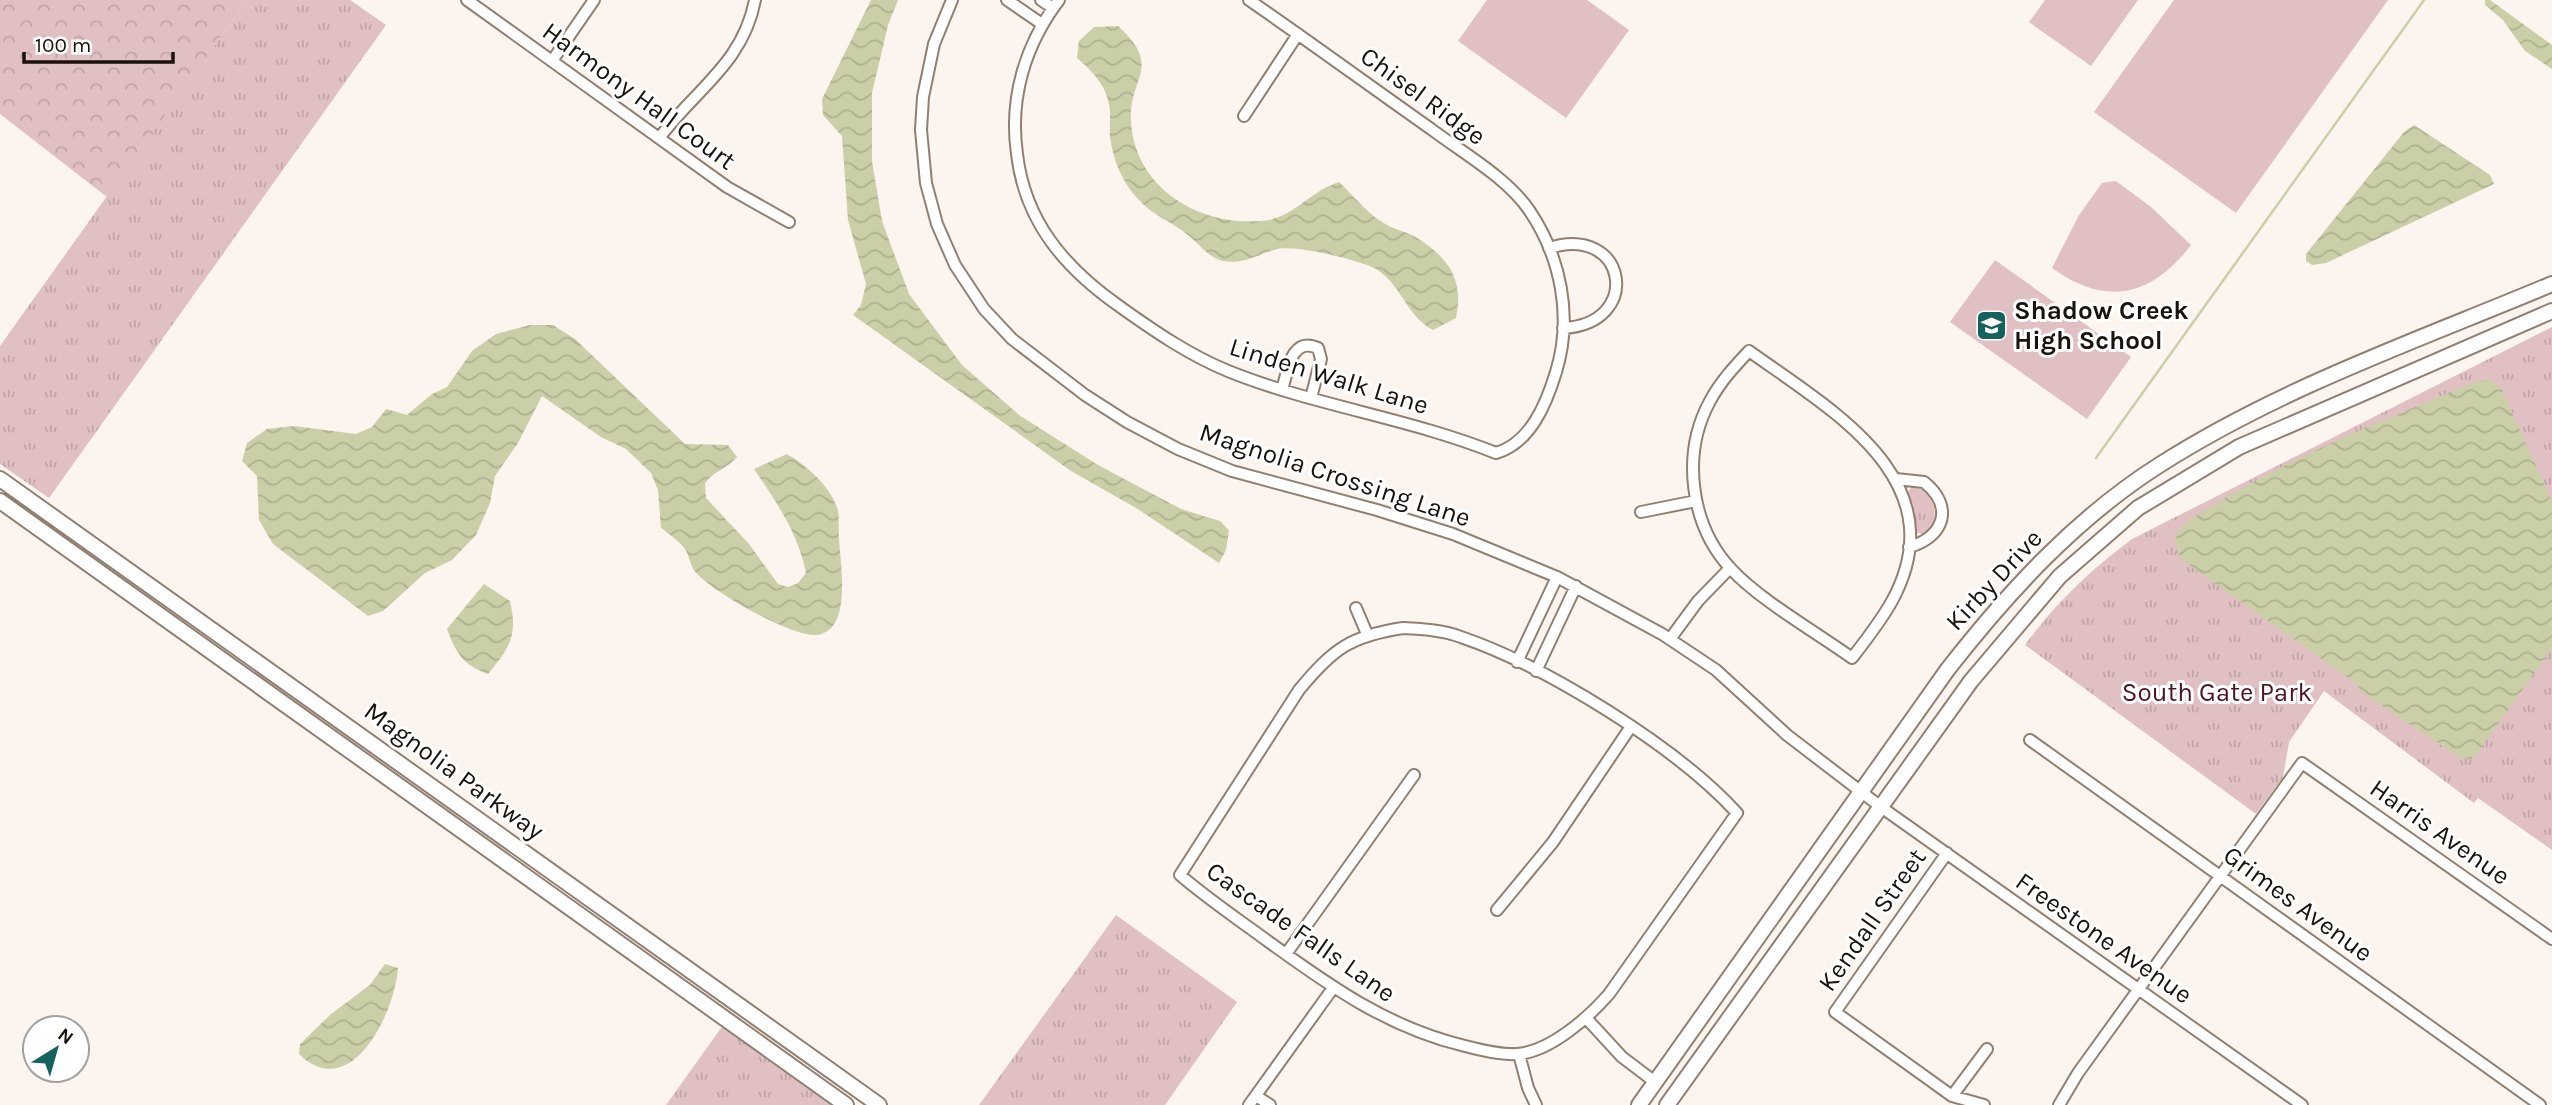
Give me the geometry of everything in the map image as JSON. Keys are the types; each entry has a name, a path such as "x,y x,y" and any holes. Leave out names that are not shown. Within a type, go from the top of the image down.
{"main road":[{"name":"Kirby Drive","path":"1639,1105 1992,612 2043,558 2090,517 2160,465 2241,417 2552,284"},
{"name":"Kirby Drive","path":"1667,1105 1971,681 2060,576 2138,509 2239,447 2552,311"},
{"name":"Magnolia Parkway","path":"0,479 879,1105"},
{"name":"Magnolia Parkway","path":"0,501 846,1105"},
{"path":"2090,517 2106,536"},
{"path":"630,951 661,962 720,1004 725,1006 732,1000"}],"street":[{"name":"Harmony Hall Court","path":"467,0 727,187 789,222"},
{"path":"552,61 594,0"},
{"path":"660,137 736,53 755,0"},
{"name":"Magnolia Crossing Lane","path":"952,0 934,44 923,97 921,130 926,183 937,225 955,265 984,309 1012,340 1084,395 1178,449 1232,471 1377,510 1453,534 1576,586 1670,639 1716,670 1787,735 1881,807"},
{"path":"1007,0 1042,24"},
{"path":"1041,0 1056,4"},
{"name":"Chisel Ridge","path":"1249,0 1504,184 1527,207 1556,265 1563,303 1563,328 1559,361 1549,393 1535,422 1513,448"},
{"name":"Linden Walk Lane","path":"1056,4 1042,24 1018,85 1015,138 1026,198 1044,233 1077,274 1148,327 1206,361 1282,390 1496,453 1513,448"},
{"path":"1244,116 1298,34"},
{"path":"1549,248 1568,242 1592,246 1606,256 1617,283 1612,302 1594,323 1563,328"},
{"path":"1282,390 1294,351 1308,344 1318,348 1321,359 1311,398"},
{"path":"1749,351 1864,436 1896,479 1906,508 1909,547 1893,600 1852,658 1730,568 1707,533 1696,501 1693,457 1701,422 1718,388 1749,351"},
{"path":"1896,479 1924,482 1937,495 1942,508 1941,522 1935,534 1909,547"},
{"path":"1641,512 1696,501"},
{"path":"1670,639 1698,601 1730,568"},
{"path":"1517,662 1557,577"},
{"path":"1536,671 1576,586"},
{"path":"1356,608 1367,634 1403,628 1434,629 1461,636 1536,671 1683,764 1737,813 1609,994 1587,1019 1559,1038 1519,1054 1528,1088 1536,1105"},
{"name":"Cascade Falls Lane","path":"1367,634 1340,648 1320,665 1299,690 1180,874 1333,988 1373,1013 1410,1030 1482,1050 1519,1054"},
{"path":"1497,910 1553,842 1630,728"},
{"name":"Grimes Avenue","path":"2030,740 2540,1105"},
{"name":"Harris Avenue","path":"2220,876 2302,763 2552,939"},
{"path":"1286,954 1414,775"},
{"name":"Freestone Avenue","path":"1881,807 2302,1105"},
{"name":"Kendall Street","path":"1947,853 1835,1013 1952,1096"},
{"path":"2059,1105 2078,1073 2220,876"},
{"path":"1270,1105 1253,1100 1333,988"},
{"path":"1587,1019 1622,1057 1656,1082"},
{"path":"1984,1105 1952,1096 1987,1049"}],"green space":[{"path":"0,0 247,0 107,197 0,114"},
{"path":"247,0 350,0 386,25 49,498 0,464 0,346"},
{"path":"1487,0 1587,0 1629,30 1566,118 1458,41"},
{"path":"2045,0 2138,0 2091,66 2029,22"},
{"path":"2174,0 2388,0 2236,213 2094,112"},
{"path":"2116,181 2151,207 2191,245 2176,263 2160,276 2127,291 2109,292 2072,280 2052,268 2079,215 2102,183"},
{"path":"1995,260 2131,357 2087,419 1950,322"},
{"name":"South Gate Park","path":"2552,327 2552,850 2478,798 2474,803 2324,691 2289,742 2283,777 2256,814 2025,645 2074,588 2132,539"},
{"path":"1912,486 1925,490 1934,507 1932,524 1924,535 1916,532 1908,492"},
{"path":"1116,915 1237,1002 1165,1105 979,1105"},
{"path":"729,1017 851,1105 666,1105"}],"water":[{"path":"871,0 898,0 888,25 872,93 872,161 882,221 909,294 962,365 1019,415 1098,465 1181,509 1220,521 1229,530 1226,550 1219,563 1136,508 1071,471 853,315 861,305 866,284 848,220 842,136 823,115 822,99"},
{"path":"2485,0 2490,0 2552,45 2552,69 2525,51 2503,20 2485,5"},
{"path":"1118,26 1132,40 1142,63 1131,107 1131,122 1135,145 1144,166 1157,184 1193,209 1215,217 1260,221 1282,216 1318,192 1339,182 1373,216 1417,238 1446,262 1456,281 1458,292 1456,318 1433,330 1416,317 1385,276 1368,265 1343,258 1287,248 1239,261 1223,261 1209,254 1183,231 1144,205 1127,185 1113,154 1110,109 1106,94 1096,77 1077,58 1079,41 1094,27"},
{"path":"2414,125 2490,175 2494,184 2326,263 2312,265 2306,261 2306,254 2404,132"},
{"path":"530,325 553,325 575,339 685,444 728,445 737,457 705,483 706,498 749,544 778,584 788,587 798,583 806,573 792,532 754,469 787,454 817,477 837,507 842,580 840,611 834,624 826,632 813,635 801,633 769,620 705,581 694,570 683,546 661,528 658,490 651,473 626,449 601,437 542,396 518,443 495,476 490,503 476,535 452,560 425,573 383,611 368,616 273,544 259,520 257,476 242,461 247,443 267,429 294,426 356,434 372,427 386,409 407,415 432,394 447,387 472,351 496,334"},
{"path":"2491,380 2502,390 2552,502 2552,648 2478,752 2471,759 2462,759 2361,692 2357,684 2185,562 2177,551 2175,541 2178,532 2187,522 2256,480 2365,428 2477,381"},
{"path":"484,584 510,601 513,623 507,648 488,674 466,662 447,629"},
{"path":"385,964 398,968 395,986 389,1007 367,1047 352,1061 336,1068 318,1067 299,1054 300,1044 331,1014 370,985"}],"waterway":[{"path":"2096,458 2424,0"}],"place":[{"name":"Shadow Creek High School","path":"1991,325"}]}
